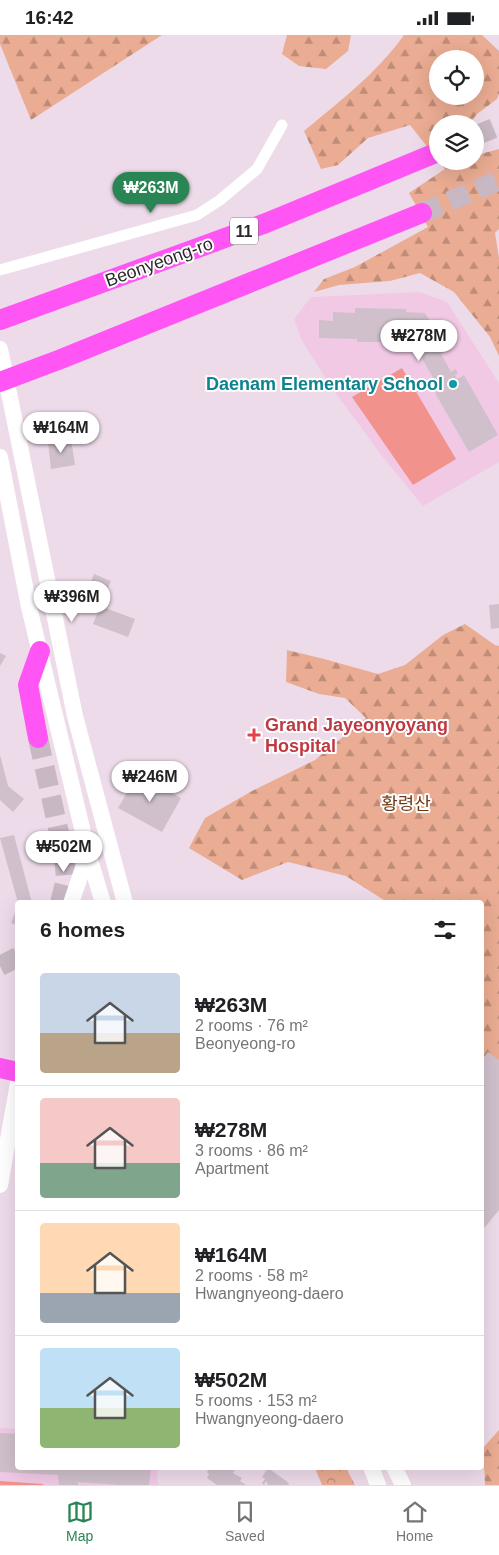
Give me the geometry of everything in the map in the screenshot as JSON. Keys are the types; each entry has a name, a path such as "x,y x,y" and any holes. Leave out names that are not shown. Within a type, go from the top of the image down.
{"highway":[{"name":"Beonyeong-ro","path":"0,320 266,223 429,156"},
{"path":"0,382 422,213"},
{"path":"38,738 28,685 40,651"},
{"path":"0,1068 15,1072"}],"main road":[{"path":"0,349 74,711 124,900"},
{"path":"0,457 29,607 88,853 102,900"},
{"path":"73,900 88,853"},
{"path":"0,1185 15,1100"},
{"path":"372,1470 378,1485"},
{"path":"396,1470 403,1485"}],"street":[{"path":"0,270 197,215 220,200 258,169 282,125"}],"shaded area":[{"path":"420,292 447,302 499,383 499,462 423,506 382,456 332,388 302,341 294,319 311,297"},
{"path":"402,368 456,459 413,485 352,397"},
{"path":"0,1428 15,1429 15,1470 157,1470 158,1485 0,1485"},
{"path":"0,1481 43,1484 43,1485 0,1485"}],"green space":[{"path":"0,35 162,35 31,120 0,44"},
{"path":"287,35 351,35 348,51 326,69 299,66 282,54"},
{"path":"404,35 482,35 499,51 499,94 497,99 476,115 429,115 429,149 410,125 368,138 338,165 321,169 304,131 382,62"},
{"path":"499,149 499,229 495,233 499,258 499,356 490,337 454,292 420,273 390,281 339,285 314,292 324,279 355,267 428,227 409,193 444,170 484,170 484,153"},
{"name":"황령산","path":"465,624 499,646 499,1072 484,1063 484,900 384,900 346,876 288,862 242,880 189,848 205,818 252,791 315,760 366,718 345,698 319,694 286,682 287,650 378,674 405,665 443,635"},
{"path":"499,1430 499,1485 485,1485 484,1447"},
{"path":"316,1470 347,1470 355,1485 322,1485"}],"building":[{"name":"Daenam Elementary School","path":"355,308 406,309 406,312 425,313 447,350 441,354 451,372 455,369 458,373 455,375 457,379 464,375 498,435 469,452 435,393 440,390 411,339 406,339 406,342 357,342 357,339 319,338 319,320 333,321 333,312 355,313"},
{"path":"71,439 75,465 51,469 48,442"},
{"path":"94,574 111,581 106,593 89,587"},
{"path":"87,594 97,598 94,607 84,603"},
{"path":"499,604 499,628 491,629 489,605"},
{"path":"100,606 135,619 128,637 93,624"},
{"path":"0,653 6,656 0,666"},
{"path":"0,755 8,786 24,799 13,812 0,800"},
{"path":"138,774 181,798 162,832 118,808"},
{"path":"14,835 31,900 17,900 0,838"},
{"path":"15,912 15,925 11,923"},
{"path":"488,1052 499,1060 499,1210 484,1228 484,1057"},
{"path":"0,1433 15,1434 15,1470 151,1470 149,1485 78,1482 78,1485 59,1485 58,1475 0,1472"},
{"path":"208,1470 235,1470 233,1473 242,1478 240,1481 246,1485 217,1485 207,1478 209,1474 207,1472"},
{"path":"267,1470 271,1470 289,1483 288,1485 268,1485 266,1481 264,1485 262,1483 265,1479 262,1477"}],"tunnel":[{"path":"484,132 499,126"},
{"path":"422,213 499,180"},
{"path":"38,738 64,855 66,879 61,900"},
{"path":"0,966 15,958"}],"place":[{"name":"Daenam Elementary School","path":"453,384"},
{"name":"Grand Jayeonyoyang Hospital","path":"254,735"}]}
